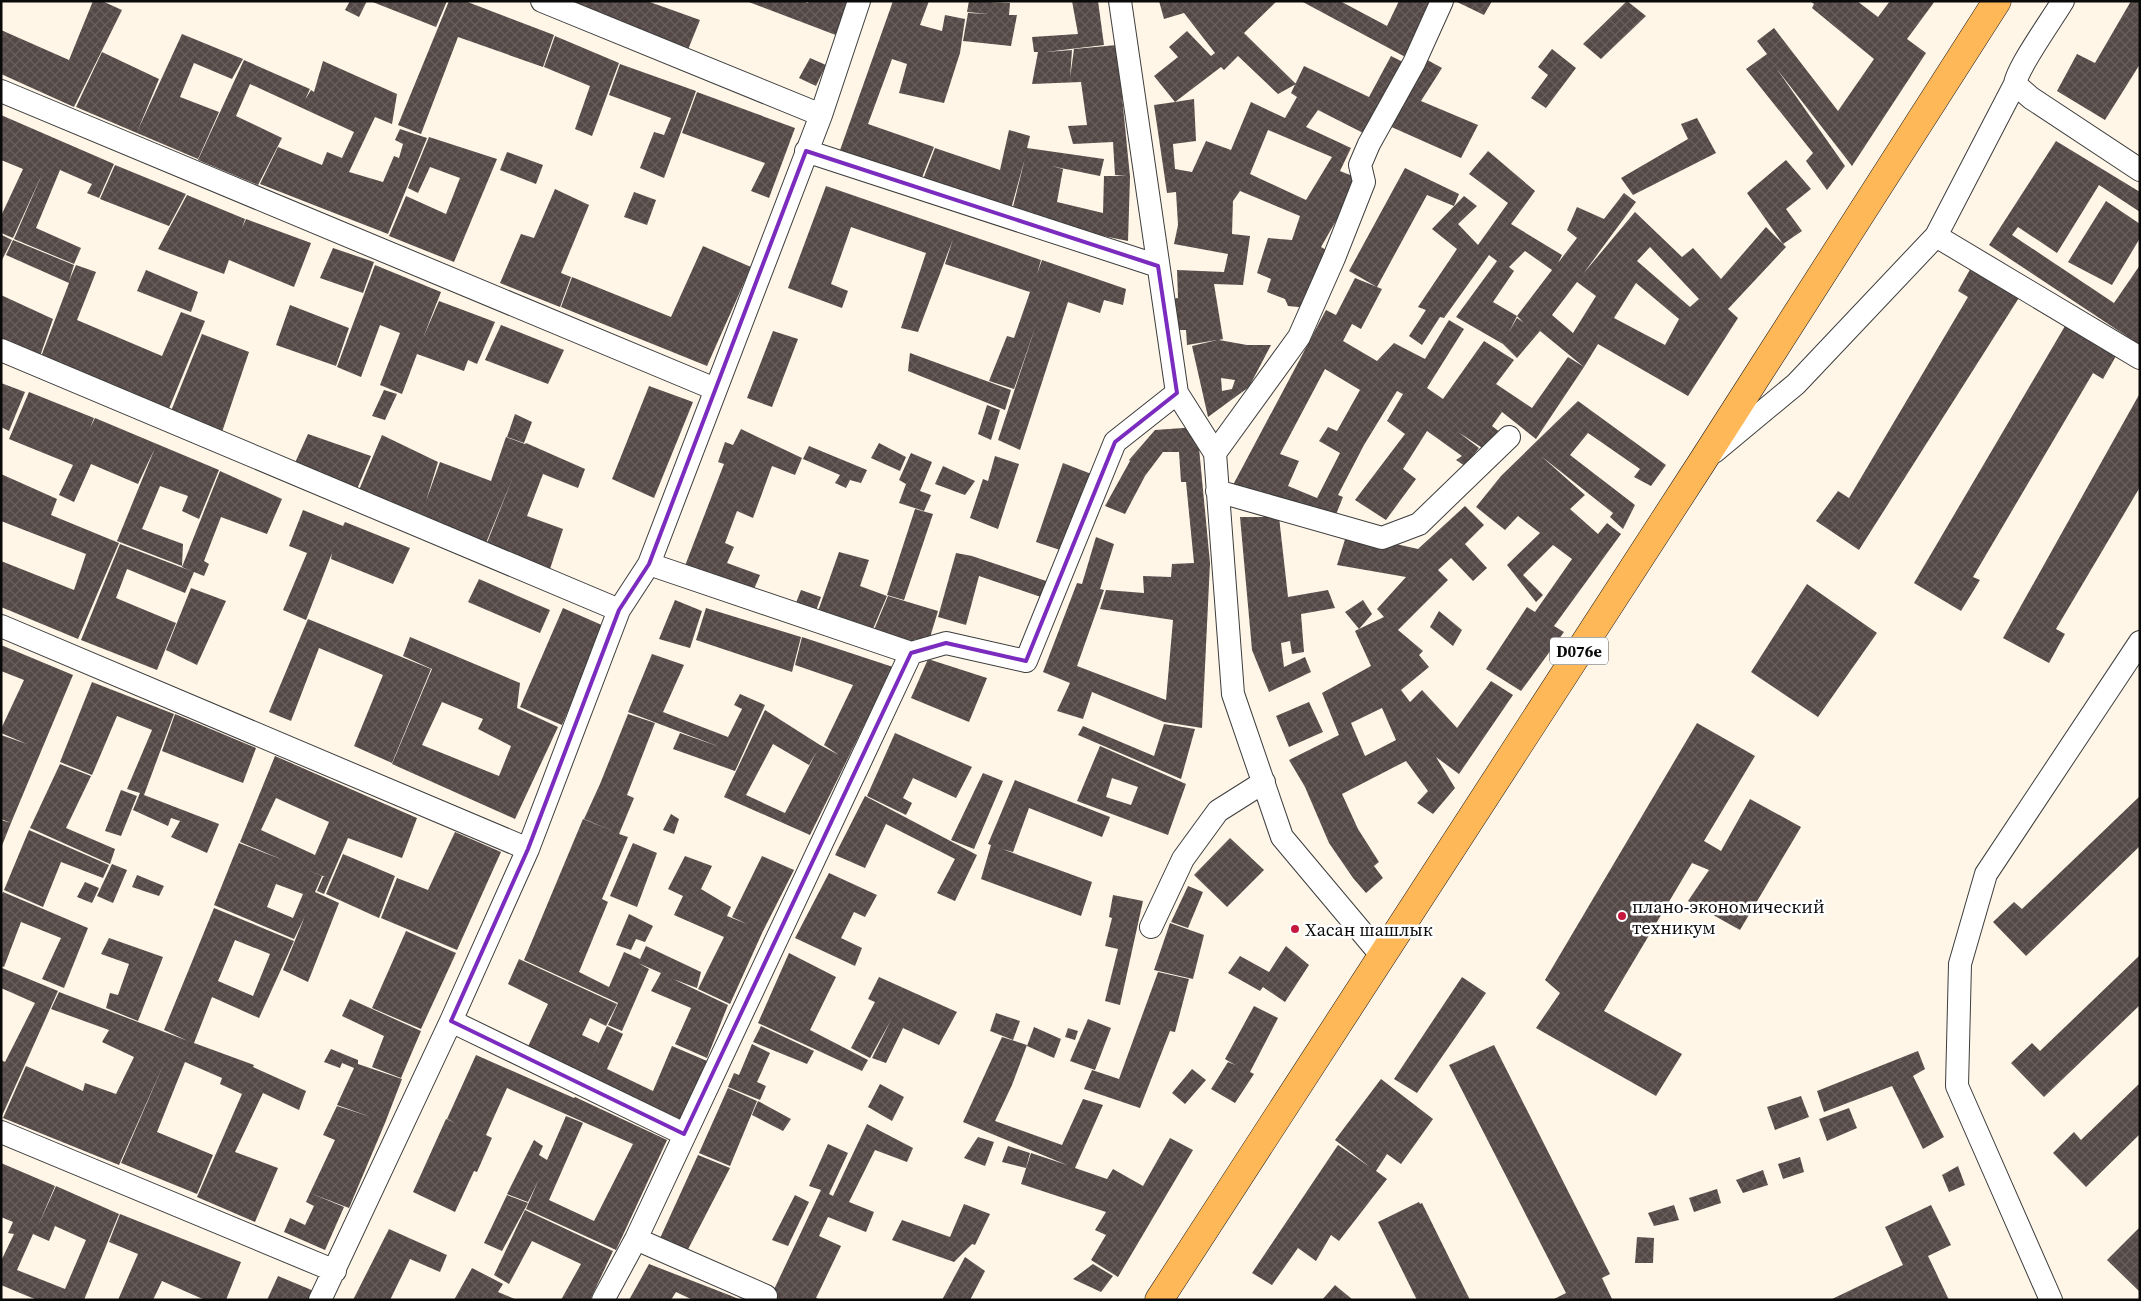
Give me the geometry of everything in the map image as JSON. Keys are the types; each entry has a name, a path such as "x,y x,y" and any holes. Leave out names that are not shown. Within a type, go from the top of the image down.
{"main road":[{"name":"D076e","path":"1159,1300 1702,462 1997,1"}],"street":[{"path":"542,1 821,115"},
{"path":"320,1300 451,1021 528,849 619,610 649,564 821,115 859,1"},
{"path":"1120,1 1177,393 1215,453 1233,694 1282,837 1381,955"},
{"path":"1215,453 1299,337 1334,258 1364,182 1360,165 1369,144 1414,63 1442,1"},
{"path":"1702,462 1796,384 1936,236 2016,79 2063,1"},
{"path":"2015,84 2030,98 2140,170"},
{"path":"1,91 716,389"},
{"path":"806,151 1158,266"},
{"path":"1936,236 2140,358"},
{"path":"1,350 619,610"},
{"path":"649,564 911,653 946,643 1026,661 1114,442 1177,393"},
{"path":"1218,491 1382,538 1419,524 1509,437"},
{"path":"1,626 528,849"},
{"path":"2051,1300 1957,1086 1960,964 1986,874 2140,642"},
{"path":"603,1300 636,1239 911,653"},
{"path":"1151,928 1183,860 1218,811 1264,782"},
{"path":"451,1021 684,1134"},
{"path":"1,1132 334,1271"},
{"path":"636,1239 766,1296 764,1300"}],"highlighted area":[{"path":"806,151 1158,266 1177,393 1115,442 1026,661 946,643 911,653 684,1134 451,1021 528,849 619,610 649,564"}],"building":[{"path":"93,1 102,1 122,10 74,107 1,74 1,30 69,60"},
{"path":"350,1 367,1 359,17 345,10"},
{"path":"370,1 447,1 436,27"},
{"path":"449,1 465,1 554,35 543,67 458,37 421,134 398,125"},
{"path":"559,1 647,1 700,20 687,52"},
{"path":"746,1 802,1 808,3 809,1 853,1 841,37"},
{"path":"893,1 929,1 920,25 942,31 945,15 965,19 960,53 944,103 899,93 907,64 892,59 868,124 934,147 921,180 839,153"},
{"path":"969,1 1010,3 1009,15 1017,15 1011,46 963,41 968,13 989,14 967,12"},
{"path":"1072,1 1098,1 1104,45 1045,52 1072,50 1070,78 1074,49 1117,45 1130,177 1128,241 1069,229 1012,211 1025,158 1011,209 922,182 935,148 1000,170 1009,130 1030,136 1027,148 1104,159 1100,176 1051,166 1063,169 1057,202 1103,213 1104,176 1126,176 1115,175 1113,142 1073,144 1068,126 1087,125 1081,82 1032,84 1038,52 1034,52 1032,37 1078,34"},
{"path":"1159,1 1277,1 1244,33 1296,84 1304,66 1369,97 1391,56 1411,66 1371,137 1318,110 1306,127 1351,148 1340,171 1360,179 1321,247 1328,251 1308,308 1288,306 1285,299 1267,292 1271,279 1257,273 1268,238 1292,240 1300,216 1240,191 1233,201 1232,234 1250,236 1243,285 1214,284 1223,339 1219,340 1247,345 1271,345 1249,387 1208,417 1192,346 1217,340 1187,345 1186,330 1175,330 1171,299 1178,298 1177,270 1224,272 1228,254 1174,244 1178,225 1176,192 1167,193 1154,105 1175,102 1154,76 1178,57 1169,47 1187,31 1211,56 1215,53 1184,13 1164,19","holes":["1238,56 1278,94 1295,85 1291,93 1297,97 1285,118 1251,102 1231,150 1206,141 1192,172 1175,169 1173,144 1196,141 1194,99 1175,102 1221,67 1224,70","1268,130 1332,157 1306,200 1250,174","1221,378 1235,380 1232,389 1222,391"]},
{"path":"1301,1 1340,1 1387,26 1399,1 1436,1 1411,60"},
{"path":"1455,1 1492,1 1484,15"},
{"path":"1627,1 1646,16 1601,59 1583,44"},
{"path":"1810,1 1857,1 1878,17 1890,1 1935,1 1907,39 1926,53 1852,166 1776,68 1845,166 1827,190 1806,161 1813,153 1746,69 1767,54 1757,41 1774,28 1838,111 1874,59 1812,8 1814,4"},
{"path":"2131,1 2140,1 2140,64 2105,120 2057,91 2077,54 2095,63"},
{"path":"182,34 243,59 232,79 194,63 180,97 219,112 198,159 76,107 102,52 159,79 137,132"},
{"path":"555,36 619,63 592,136 575,129 590,86 544,67"},
{"path":"1552,49 1576,68 1546,108 1531,98 1548,75 1538,67"},
{"path":"1422,57 1442,68 1421,101 1478,125 1461,158 1387,125"},
{"path":"810,58 826,65 816,86 799,78"},
{"path":"244,60 310,89 305,100 311,90 314,92 323,61 397,94 392,124 375,117 349,172 383,182 394,156 399,158 403,144 395,140 400,129 427,138 388,234 260,184 278,147 322,165 327,152 342,158 354,132 250,84 236,116 282,138 258,185 198,160"},
{"path":"620,64 696,91 664,178 640,168 654,132 664,135 671,118 609,95"},
{"path":"697,92 795,128 769,198 751,191 765,163 682,133"},
{"path":"1,115 114,164 99,198 87,193 92,184 60,170 36,228 81,248 74,264 14,239 43,172 13,238 1,233 1,216 23,169 1,160"},
{"path":"1697,118 1716,153 1633,195 1621,178 1688,139 1681,124"},
{"path":"429,137 497,159 454,262 389,236 406,196 446,214 460,178 430,167 418,193 408,188"},
{"path":"2056,141 2140,192 2140,212 2099,185 2057,253 2018,227 2012,235 2114,303 2140,265 2140,345 1989,245"},
{"path":"1488,151 1535,191 1511,224 1562,255 1558,263 1577,238 1567,230 1577,207 1604,219 1624,193 1636,202 1583,274 1635,212 1682,257 1693,248 1721,279 1766,227 1786,247 1728,309 1738,318 1688,396 1598,344 1584,367 1540,331 1517,358 1503,344 1456,317 1497,261 1489,255 1444,318 1440,317 1422,345 1409,336 1426,310 1418,307 1457,249 1432,229 1464,196 1477,206 1458,224 1478,245 1508,203 1469,174","holes":["1650,247 1699,299 1690,307 1637,261","1525,251 1552,270 1517,316 1493,302 1514,271 1509,267","1577,282 1596,296 1573,333 1552,315","1636,283 1679,319 1665,345 1614,318"]},
{"path":"507,152 543,165 536,184 500,170"},
{"path":"1786,160 1811,189 1786,209 1802,231 1783,244 1747,193"},
{"path":"115,165 186,194 169,226 100,199"},
{"path":"1405,168 1459,194 1454,206 1427,195 1377,287 1349,271"},
{"path":"826,186 1041,260 1037,274 1042,260 1126,289 1123,305 1104,300 1100,313 1068,302 1020,450 998,440 1036,325 1014,389 989,381 1007,336 1014,338 1030,292 945,264 953,239 918,332 901,328 926,253 851,227 831,284 848,291 842,308 788,288"},
{"path":"555,189 589,205 561,273 571,277 560,307 500,283 521,234 534,238"},
{"path":"634,192 656,200 647,225 624,217"},
{"path":"187,195 245,219 242,228 246,219 311,243 294,287 229,260 224,274 158,249"},
{"path":"2106,201 2140,224 2140,238 2112,285 2068,262"},
{"path":"2,235 12,240 1,262 1,237"},
{"path":"13,240 74,265 69,281 76,265 96,272 77,320 162,356 181,312 205,321 168,411 39,362 69,283 6,255"},
{"path":"703,246 751,267 707,366 561,307 572,277 671,317"},
{"path":"333,248 374,262 363,293 320,278"},
{"path":"1973,264 2022,293 1859,550 1816,521 1838,491 1849,498 1968,297 1958,291"},
{"path":"375,265 441,292 423,338 439,301 495,322 477,364 468,360 464,371 417,354 402,394 380,385 400,333 380,325 361,377 337,367"},
{"path":"146,270 198,292 191,312 137,291"},
{"path":"1355,278 1382,289 1361,329 1352,324 1343,341 1377,361 1394,343 1425,359 1449,320 1464,329 1427,388 1443,399 1484,341 1514,360 1496,384 1532,408 1568,357 1584,367 1536,439 1502,412 1492,426 1501,433 1487,451 1458,432 1479,448 1465,466 1456,460 1462,456 1427,431 1403,469 1416,479 1386,520 1355,500 1405,434 1387,421 1403,394 1397,391 1364,445 1338,495 1343,497 1333,522 1233,485 1326,310 1336,315","holes":["1325,369 1360,390 1337,431 1328,427 1319,441 1340,453 1317,498 1288,486 1299,461 1280,454"]},
{"path":"1,295 53,319 38,362 1,347"},
{"path":"290,305 349,328 336,366 276,345"},
{"path":"501,325 564,350 548,384 485,360"},
{"path":"2065,326 2116,356 2103,379 2093,373 1973,577 1980,580 1961,611 1914,583"},
{"path":"773,331 798,339 772,407 747,398"},
{"path":"202,334 249,352 222,432 171,411"},
{"path":"910,353 1011,390 1005,410 908,371"},
{"path":"1,383 25,392 9,431 1,427"},
{"path":"649,386 693,402 654,498 612,479"},
{"path":"384,390 397,394 385,420 372,416"},
{"path":"29,392 94,418 90,428 95,418 219,470 199,519 182,511 188,496 160,486 142,529 183,544 182,566 117,541 155,448 138,484 91,464 74,502 59,495 73,465 9,439"},
{"path":"2140,393 2140,487 2056,629 2065,634 2049,663 2003,638"},
{"path":"1578,401 1666,465 1651,486 1634,477 1640,469 1588,433 1570,455 1635,505 1623,529 1610,517 1613,513 1541,456 1585,495 1570,509 1598,534 1607,523 1621,534 1554,626 1564,632 1521,691 1486,669 1527,607 1535,612 1572,559 1553,545 1523,575 1543,595 1536,602 1507,565 1540,533 1518,516 1505,530 1476,507 1501,476"},
{"path":"987,405 1000,410 991,440 978,434"},
{"path":"515,414 532,422 524,443 507,437"},
{"path":"1197,427 1210,563 1202,728 1164,722 1092,692 1083,719 1057,711 1070,683 1043,672 1077,583 1082,584 1096,537 1114,544 1100,589 1104,590 1077,666 1166,700 1173,620 1100,609 1106,590 1144,593 1143,576 1171,577 1172,564 1194,563 1186,482 1181,482 1179,452 1163,452 1145,476 1125,514 1105,506 1129,460 1155,430"},
{"path":"741,429 802,458 795,475 772,466 753,518 737,511 725,543 734,547 727,563 760,575 752,594 683,571 724,464 718,462 725,442 733,445"},
{"path":"308,434 371,456 357,489 294,465"},
{"path":"382,435 438,462 426,501 440,462 491,481 506,437 526,443 585,469 578,488 543,474 527,516 563,529 550,569 487,543 513,477 486,543 421,514 359,490"},
{"path":"879,443 906,457 900,471 871,458"},
{"path":"809,446 867,470 861,483 850,480 846,488 835,483 840,475 803,459"},
{"path":"911,453 932,462 920,491 931,495 924,511 899,503 906,484 899,480"},
{"path":"995,456 1019,464 998,529 970,518 983,479 988,481"},
{"path":"1063,463 1094,475 1066,552 1036,542"},
{"path":"943,466 975,481 965,495 935,484"},
{"path":"220,471 282,499 267,534 221,517 204,561 209,564 204,576 194,572 185,593 127,569 116,598 176,623 157,670 81,640 120,544 191,571 182,567"},
{"path":"1,474 57,499 51,515 119,543 78,639 1,607 1,561 74,590 86,554 1,521"},
{"path":"1465,506 1484,525 1465,544 1487,568 1473,581 1451,558 1438,570 1448,580 1398,630 1423,651 1419,655 1429,667 1401,690 1410,702 1422,690 1457,728 1491,681 1513,695 1459,774 1436,757 1455,788 1433,814 1417,803 1428,791 1406,761 1342,794 1358,829 1379,862 1374,866 1383,878 1366,893 1353,878 1329,843 1305,787 1289,760 1339,735 1322,693 1371,666 1355,631 1384,617 1377,609 1406,577 1337,565 1347,533 1418,549","holes":["1382,708 1396,740 1365,756 1351,723"]},
{"path":"915,509 933,514 904,600 887,595"},
{"path":"303,510 343,526 345,522 410,548 393,584 331,559 332,553 306,620 283,610 307,553 289,546"},
{"path":"1240,517 1279,517 1288,597 1328,590 1335,608 1301,614 1304,652 1292,654 1290,641 1281,643 1284,667 1305,657 1311,672 1269,692 1252,650"},
{"path":"839,552 869,560 860,586 887,596 870,636 816,617"},
{"path":"956,553 972,556 1049,582 1044,598 979,576 966,625 938,617"},
{"path":"479,579 550,610 540,633 468,602"},
{"path":"1807,584 1877,633 1818,717 1751,672"},
{"path":"191,588 226,601 197,665 166,650"},
{"path":"801,590 821,597 814,616 794,608"},
{"path":"888,596 938,611 928,644 915,639 911,652 871,637"},
{"path":"675,600 702,611 690,648 659,639"},
{"path":"1363,600 1372,614 1359,629 1345,612"},
{"path":"563,608 604,626 562,725 520,707"},
{"path":"706,608 801,637 792,672 696,640"},
{"path":"1439,611 1462,630 1453,646 1430,627"},
{"path":"308,619 431,669 392,763 354,746 383,675 319,648 291,721 269,712"},
{"path":"410,637 520,683 517,708 558,727 515,819 392,764 432,669 403,656","holes":["442,702 483,719 478,729 511,746 499,776 422,745"]},
{"path":"802,637 893,667 810,835 724,797 765,710 839,755 824,745 853,685 795,665","holes":["773,744 809,765 817,751 785,813 746,795"]},
{"path":"1,645 73,675 11,823 1,819 1,735 27,744 1,733 1,729 24,680 1,671"},
{"path":"652,654 684,665 663,712 728,737 742,709 734,705 740,694 765,705 735,771 673,749 680,733 720,747 628,712"},
{"path":"928,659 987,678 969,722 911,698"},
{"path":"92,682 174,714 144,795 219,824 207,853 171,837 180,821 171,818 168,826 133,810 140,793 127,789 152,730 117,716 92,775 60,762"},
{"path":"1309,702 1323,732 1289,747 1276,716"},
{"path":"175,714 256,748 243,783 162,751"},
{"path":"628,714 655,723 627,795 634,798 619,834 628,837 602,899 608,902 579,972 609,987 624,952 640,959 646,946 701,972 697,988 673,979 728,1005 707,1058 675,1044 691,1008 651,991 661,973 638,963 649,969 622,1031 608,1025 618,1003 524,960 583,819 615,832 584,819"},
{"name":"плано-экономический техникум","path":"1697,723 1755,756 1704,841 1721,851 1750,799 1801,827 1740,930 1688,901 1709,870 1692,863 1604,1011 1682,1054 1656,1096 1536,1028 1560,993 1545,980"},
{"path":"1164,724 1195,729 1181,779 1078,735 1083,726 1154,756"},
{"path":"895,733 972,767 956,798 913,778 903,798 912,803 906,815 867,796"},
{"path":"1100,746 1186,784 1168,835 1077,801","holes":["1112,778 1138,787 1131,805 1106,797"]},
{"path":"275,756 417,818 402,858 348,838 324,894 317,891 323,877 325,877 308,870 322,876 315,892 339,903 308,982 283,970 305,916 294,939 214,905 239,843 283,860 240,842","holes":["276,798 329,822 315,855 261,830","276,884 303,894 293,918 267,907"]},
{"path":"60,764 91,776 66,828 115,849 110,864 30,828"},
{"path":"983,773 1003,781 974,849 951,840"},
{"path":"1015,780 1110,817 1102,837 1029,808 1013,852 1002,849 1092,882 1081,916 981,879 991,845 988,844"},
{"path":"121,790 137,796 121,836 105,831"},
{"path":"865,796 977,855 955,901 937,893 955,859 886,824 865,868 835,855"},
{"path":"2140,796 2140,846 2026,956 1993,922 2014,902 2022,909"},
{"path":"671,814 679,819 674,834 663,830"},
{"path":"1,820 11,823 1,848"},
{"path":"29,830 109,865 103,878 61,862 43,907 4,890"},
{"path":"455,832 501,852 457,950 381,918 397,878 428,890"},
{"path":"1230,838 1264,870 1227,907 1194,875"},
{"path":"633,843 657,853 637,907 610,896"},
{"path":"343,854 395,876 379,918 326,894"},
{"path":"685,856 712,866 701,889 731,907 727,916 747,924 732,917 762,856 794,870 763,931 730,1004 698,989 724,937 674,915 683,896 668,889"},
{"path":"112,864 127,870 113,903 97,896"},
{"path":"829,873 877,895 865,917 854,912 841,938 862,948 855,966 795,938"},
{"path":"137,875 164,886 159,896 132,887"},
{"path":"85,882 99,888 92,903 77,897"},
{"path":"1188,886 1203,892 1188,928 1171,922"},
{"path":"3,892 88,928 64,988 42,979 61,938 21,922 4,967 1,966 1,897"},
{"path":"1113,895 1143,901 1120,1005 1105,1001 1118,949 1105,946 1112,918 1109,917"},
{"path":"214,908 294,941 259,1018 212,997 194,1043 254,1065 253,1067 306,1091 299,1110 263,1093 235,1152 278,1168 255,1222 197,1197 242,1094 220,1084 222,1078 185,1062 157,1132 213,1155 197,1194 121,1163 165,1061 119,1165 3,1118 26,1066 83,1091 85,1083 116,1094 134,1057 102,1042 109,1030 51,1009 59,992 188,1041 164,1030","holes":["235,940 270,954 253,996 218,981"]},
{"path":"629,914 653,926 645,942 636,939 631,950 616,945"},
{"path":"1170,923 1204,935 1193,979 1154,970"},
{"path":"406,931 456,953 421,1029 372,1008"},
{"path":"109,938 163,957 138,1021 106,1008 110,993 118,995 129,964 101,954"},
{"path":"1286,946 1309,965 1285,1002 1263,987 1260,991 1228,973 1240,956 1269,972"},
{"path":"789,953 836,977 810,1030 868,1060 862,1071 758,1023"},
{"path":"2140,955 2140,1005 2044,1097 2011,1063 2032,1043 2040,1051"},
{"path":"519,959 617,1004 606,1026 590,1018 582,1035 599,1043 607,1026 623,1034 607,1069 653,1091 672,1046 707,1061 677,1127 525,1053 548,1004 508,984"},
{"path":"2,968 58,991 1,1118 1,1060 5,1062 35,1003 1,988"},
{"path":"1158,972 1189,979 1175,1032 1170,1031 1140,1108 1084,1089 1092,1070 1119,1079"},
{"path":"879,977 957,1012 939,1045 903,1028 886,1063 872,1058 891,1020 870,1058 851,1048 875,1002 868,999"},
{"path":"1462,977 1486,993 1417,1093 1394,1079"},
{"path":"350,999 421,1031 401,1078 372,1067 384,1036 342,1016"},
{"path":"1254,1006 1278,1018 1250,1072 1254,1074 1235,1103 1211,1089 1228,1062 1235,1065 1225,1059"},
{"path":"996,1013 1020,1021 1013,1040 990,1031"},
{"path":"1088,1019 1111,1028 1095,1070 1070,1061"},
{"path":"761,1026 814,1051 807,1064 753,1042"},
{"path":"1034,1027 1061,1039 1054,1058 1027,1046"},
{"path":"1068,1028 1078,1031 1075,1040 1065,1037"},
{"path":"1002,1037 1027,1045 1012,1085 995,1121 1062,1145 1083,1099 1103,1105 1075,1168 1107,1179 1113,1169 1143,1186 1170,1138 1193,1150 1118,1277 1091,1260 1106,1235 1095,1230 1106,1212 1021,1184 1031,1153 1067,1165 963,1122"},
{"path":"752,1044 770,1053 757,1082 766,1086 760,1100 728,1087 734,1073 739,1075"},
{"path":"1494,1045 1610,1274 1602,1278 1612,1299 1552,1300 1566,1293 1449,1065"},
{"path":"331,1049 358,1060 358,1064 402,1079 349,1208 310,1193 335,1140 323,1135 337,1106 371,1117 337,1105 354,1068 342,1063 340,1068 324,1062"},
{"path":"1918,1051 1925,1069 1913,1076 1944,1137 1923,1149 1892,1086 1824,1112 1817,1091"},
{"path":"476,1055 575,1097 667,1140 616,1250 526,1209 539,1179 528,1202 507,1194 534,1140 543,1146 539,1155 547,1160 566,1116 583,1123 549,1200 594,1221 633,1144 507,1088 486,1135 492,1138 477,1172 474,1171 455,1212 413,1192 446,1119 456,1123 447,1119"},
{"path":"1192,1069 1206,1080 1185,1104 1172,1093"},
{"path":"1381,1079 1433,1119 1401,1164 1387,1154 1376,1171 1387,1179 1339,1241 1331,1235 1316,1261 1298,1248 1272,1285 1252,1273 1338,1145 1370,1167 1335,1140"},
{"path":"2140,1083 2140,1134 2086,1187 2053,1153 2074,1132 2081,1140"},
{"path":"880,1084 904,1097 892,1121 868,1107"},
{"path":"728,1088 757,1101 730,1166 699,1153"},
{"path":"1801,1096 1809,1117 1775,1130 1767,1107"},
{"path":"758,1101 791,1119 783,1131 752,1115"},
{"path":"1849,1108 1857,1128 1827,1141 1819,1119"},
{"path":"867,1124 913,1148 907,1162 875,1150 849,1202 874,1212 866,1232 828,1217 819,1236 841,1246 816,1298 821,1300 769,1300 821,1190 809,1186 828,1144 848,1153 829,1194 833,1196"},
{"path":"978,1137 994,1142 985,1166 964,1158"},
{"path":"1008,1146 1030,1153 1026,1168 1002,1162"},
{"path":"698,1155 730,1168 683,1259 656,1247"},
{"path":"1800,1157 1804,1172 1783,1179 1778,1164"},
{"path":"1,1163 55,1186 38,1226 56,1186 119,1214 84,1300 37,1300 1,1285 1,1261 14,1234 8,1233 13,1222 1,1217","holes":["55,1226 86,1240 65,1289 17,1270 33,1234 49,1241"]},
{"path":"1958,1166 1965,1185 1949,1192 1942,1175"},
{"path":"1763,1170 1768,1185 1743,1193 1736,1180"},
{"path":"1717,1189 1721,1203 1694,1212 1689,1198"},
{"path":"310,1193 344,1207 325,1250 284,1232 290,1218 305,1225 314,1206 306,1202"},
{"path":"507,1195 528,1203 502,1251 484,1243"},
{"path":"795,1195 809,1202 788,1246 772,1240"},
{"path":"1419,1202 1420,1204 1422,1203 1470,1300 1417,1300 1378,1222"},
{"path":"964,1204 990,1214 975,1245 972,1244 954,1262 892,1240 902,1220 950,1237"},
{"path":"1674,1205 1679,1220 1654,1226 1648,1213"},
{"path":"1931,1205 1951,1245 1928,1256 1949,1300 1830,1300 1903,1265 1885,1227"},
{"path":"525,1210 613,1251 590,1300 561,1300 581,1264 532,1241 509,1284 494,1275"},
{"path":"120,1214 241,1262 226,1300 205,1300 162,1281 153,1300 118,1300 138,1254 109,1242"},
{"path":"2140,1227 2140,1292 2107,1260"},
{"path":"389,1229 447,1255 440,1272 410,1259 390,1300 353,1300"},
{"path":"1637,1237 1654,1238 1653,1263 1635,1263"},
{"path":"965,1257 985,1271 970,1300 942,1300"},
{"path":"649,1264 741,1300 693,1300 676,1292 671,1300 629,1300"},
{"path":"1093,1264 1113,1276 1101,1292 1073,1279"},
{"path":"472,1268 503,1284 498,1292 517,1300 454,1300"},
{"path":"278,1276 314,1291 309,1300 267,1300"},
{"path":"1335,1285 1353,1300 1322,1300"}],"place":[{"name":"плано-экономический техникум","path":"1622,916"},
{"name":"Хасан шашлык","path":"1295,929"}]}
